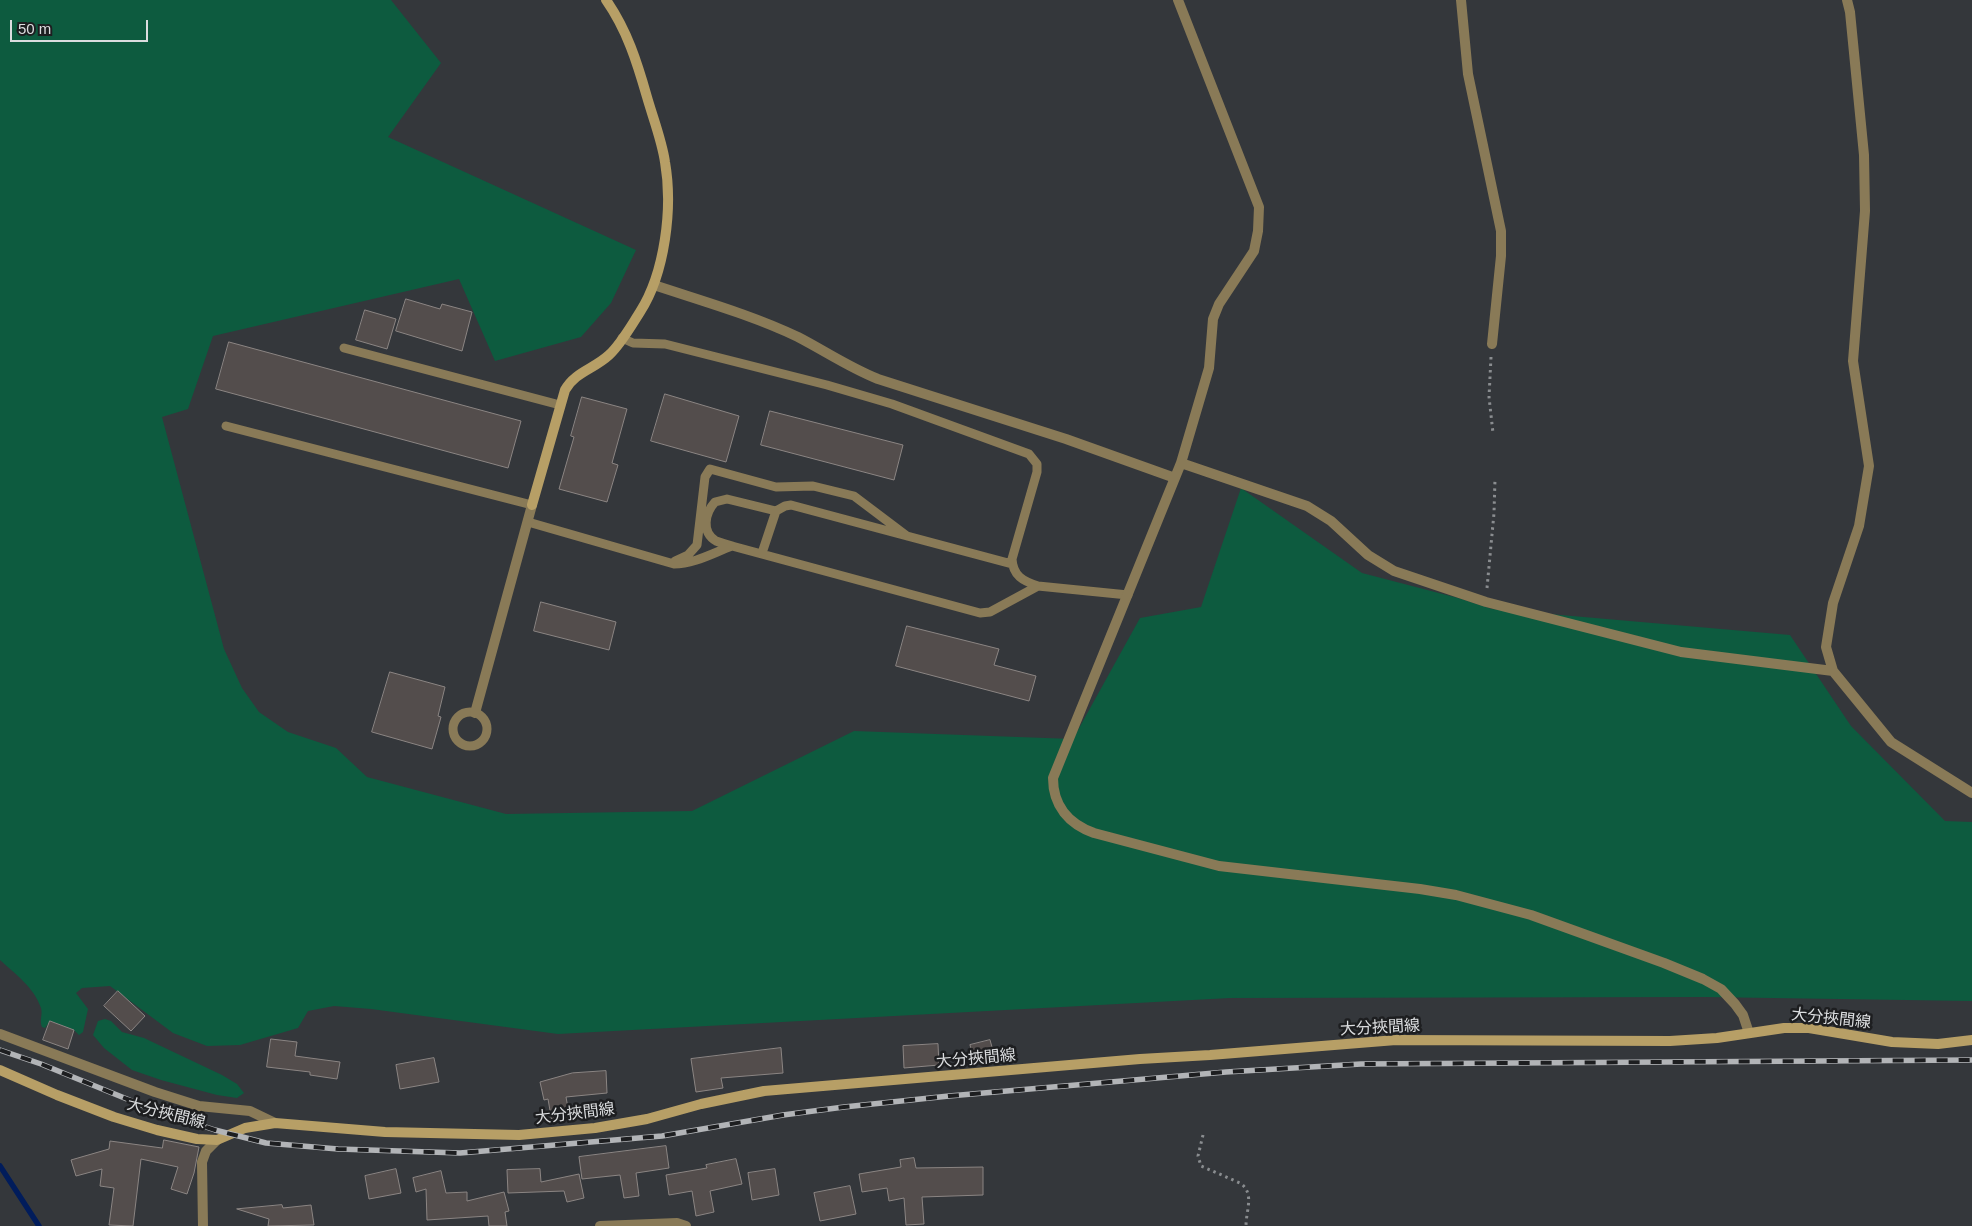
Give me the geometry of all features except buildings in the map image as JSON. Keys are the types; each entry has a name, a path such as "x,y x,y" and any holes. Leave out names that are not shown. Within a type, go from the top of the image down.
{"main road":[{"path":"532,505 560,405 570,381 609,355 648,300 654,285 668,214 668,186 665,161 634,52 620,21 606,0"},
{"name":"大分挾間線","path":"0,1070 58,1095 133,1123 197,1139 217,1140 245,1128 275,1124 385,1132 542,1134 595,1128 647,1118 764,1091 1140,1059 1210,1056 1396,1040 1670,1040 1717,1038 1784,1028 1808,1028 1892,1042 1938,1044 1972,1040"}],"street":[{"path":"1178,0 1259,207 1258,231 1254,250 1219,304 1213,319 1209,368 1181,463 1053,778 1054,797 1073,822 1081,828 1219,866 1420,889 1456,895 1531,915 1703,979 1721,989 1735,1004 1742,1014 1749,1033"},
{"path":"1461,0 1468,74 1501,231 1501,256 1492,344"},
{"path":"1847,0 1850,12 1864,154 1865,211 1853,360 1869,466 1859,526 1833,603 1826,647 1832,671 1891,742 1972,793"},
{"path":"654,285 796,336 860,372 878,379 1066,439 1175,478"},
{"path":"1181,463 1307,506 1331,521 1368,555 1394,571 1486,602 1681,652 1832,671"},
{"path":"475,713 532,505"},
{"path":"0,1034 155,1092 199,1106 250,1111 275,1124"},
{"path":"203,1226 202,1162 206,1151 217,1140"},
{"path":"600,1226 677,1223 686,1226"}],"lane":[{"path":"622,338 633,343 666,344 827,385 892,404 1029,454 1037,464 1037,472 1012,559 1012,564 1019,578 1038,586 1128,595"},
{"path":"344,348 560,405"},
{"path":"226,426 532,505"},
{"path":"668,563 688,555 697,545 705,477 710,470 776,487 813,486 854,496 908,536"},
{"path":"776,512 727,499 715,502 707,514 707,529 716,540 732,546 980,612 990,612 1038,586"},
{"path":"762,553 776,512 785,506 791,505 1012,564"},
{"path":"528,522 668,563 682,564 732,546"}],"path":[{"path":"1492,344 1489,397 1493,433"},
{"path":"1486,602 1495,479"},
{"path":"1203,1136 1198,1156 1201,1166 1240,1183 1249,1193 1246,1226"}],"green space":[{"path":"0,0 391,0 441,63 388,137 636,250 611,303 581,337 495,361 459,279 213,336 188,409 162,417 224,649 242,688 259,712 288,732 336,748 367,777 506,814 692,811 854,731 1073,739 1140,618 1201,607 1241,488 1362,573 1458,598 1492,609 1790,635 1851,726 1945,821 1972,822 1972,1001 1705,997 1230,998 558,1034 371,1009 334,1006 308,1011 298,1028 240,1045 207,1046 173,1033 110,986 82,988 76,993 88,1009 83,1032 79,1035 74,1030 50,1021 45,1028 42,1027 42,1013 38,1000 23,981 0,960"},
{"path":"105,1019 111,1021 122,1032 144,1038 222,1075 237,1084 244,1093 237,1098 217,1095 132,1070 104,1048 93,1035 98,1021"}],"waterway":[{"path":"0,1166 39,1226"}],"railway":[{"path":"0,1050 41,1064 149,1108 215,1130 266,1143 338,1149 460,1153 662,1136 783,1115 844,1107 1226,1072 1361,1064 1972,1060"}]}
